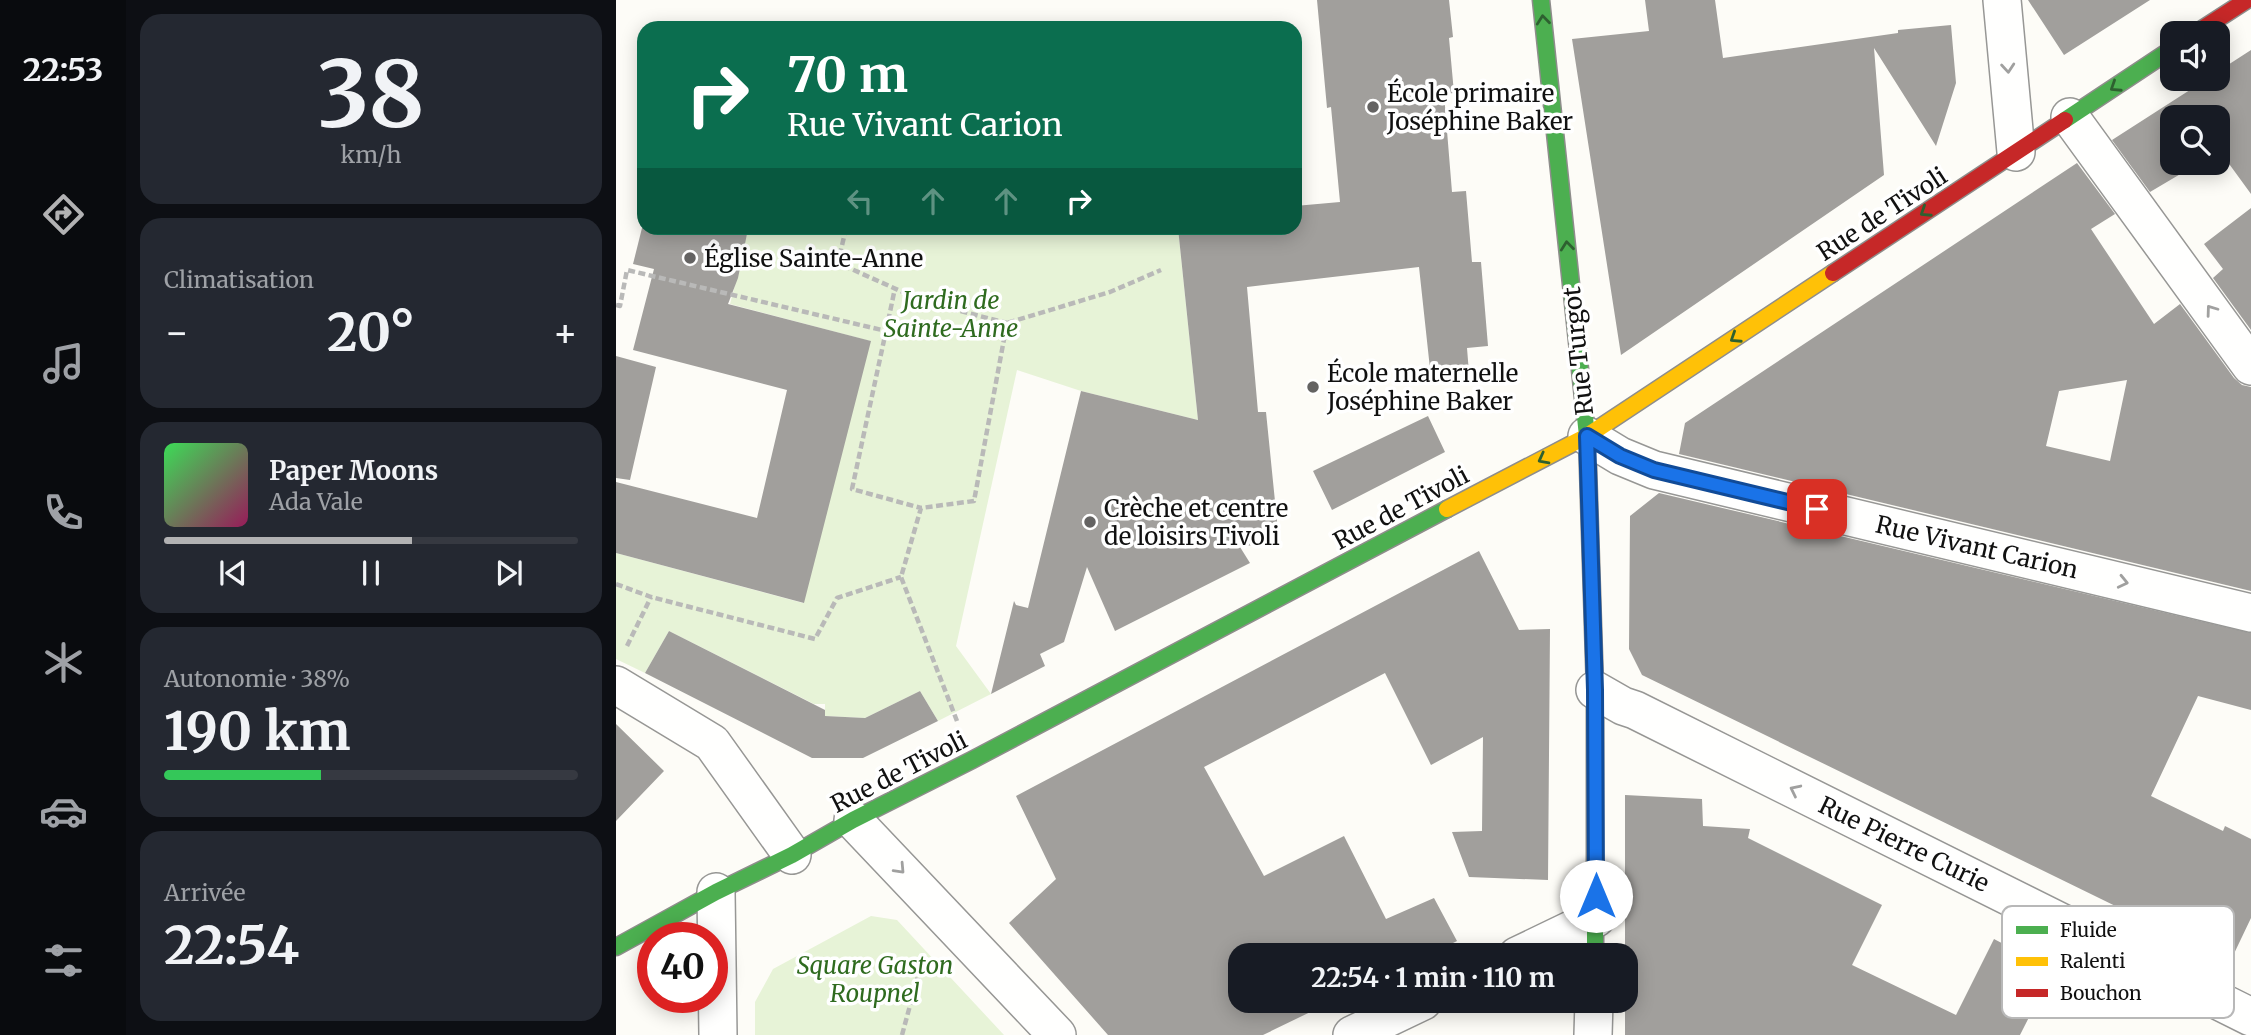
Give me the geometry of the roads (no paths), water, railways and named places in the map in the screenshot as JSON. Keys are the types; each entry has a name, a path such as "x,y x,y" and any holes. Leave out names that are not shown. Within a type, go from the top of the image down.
{"street":[{"name":"Rue Turgot","path":"1541,0 1587,436 1595,690 1595,943"},
{"path":"2002,0 2016,152"},
{"path":"2215,21 2247,0"},
{"name":"Rue de Tivoli","path":"616,947 716,892 792,855 853,820 984,754 1587,436 2160,57"},
{"path":"2070,117 2251,366"},
{"name":"Rue Vivant Carion","path":"1587,436 1620,456 1654,470 2251,613"},
{"path":"616,685 712,743 792,855"},
{"name":"Rue Pierre Curie","path":"1595,690 2028,906"},
{"path":"853,820 1057,1035"},
{"path":"716,892 718,1035"},
{"path":"1544,943 1595,918"},
{"name":"Rue Pierre Curie","path":"2234,1009 2251,1017"},
{"path":"1352,1035 1398,1013"},
{"path":"1593,1035 1594,1013"}],"place":[{"name":"École primaire Joséphine Baker","path":"1373,107"},
{"name":"Église Sainte-Anne","path":"690,258"},
{"name":"École maternelle Joséphine Baker","path":"1313,387"},
{"name":"Crèche et centre de loisirs Tivoli","path":"1090,522"}],"park label":[{"name":"Jardin de Sainte-Anne","path":"951,314"},
{"name":"Square Gaston Roupnel","path":"875,979"}]}
